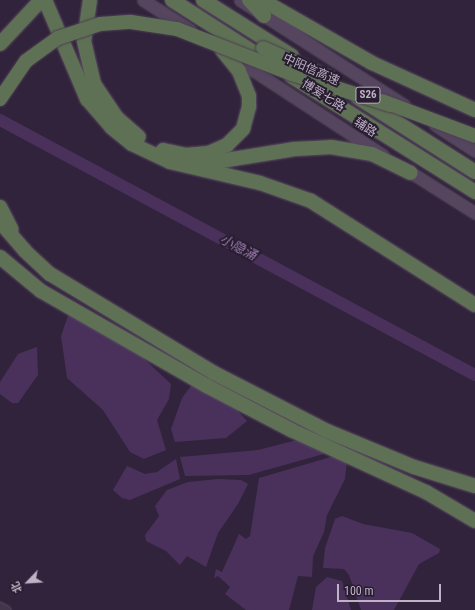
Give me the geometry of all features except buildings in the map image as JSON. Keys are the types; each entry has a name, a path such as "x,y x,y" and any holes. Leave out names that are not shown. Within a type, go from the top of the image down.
{"highway":[{"path":"0,44 41,0"},
{"path":"45,0 82,90 104,119 120,135 145,152 178,164 260,183 311,202 475,305"},
{"name":"中阳信高速","path":"173,0 263,48 390,105 475,136"},
{"name":"博爱七路","path":"173,0 475,192"},
{"name":"博爱七路","path":"203,0 475,172"},
{"path":"249,0 264,16"},
{"name":"S26","path":"262,0 372,63 475,110"},
{"path":"270,0 291,17"},
{"path":"85,4 77,41 81,71 90,96 104,119"},
{"path":"85,4 86,56 99,95 126,127 150,144 168,152 186,155 209,153 228,145 243,129 249,106 249,96 239,71 222,50"},
{"path":"0,99 26,61 58,38 100,24 131,22 177,29 304,78 390,105"},
{"path":"178,164 211,164 295,149 330,147 372,154 411,173"},
{"path":"0,207 25,251"},
{"path":"0,222 25,251 66,285 271,404 386,456 473,486"},
{"path":"0,257 41,291 207,386 292,430 426,492 475,521"}],"street":[{"name":"辅路","path":"143,0 475,213"},
{"path":"240,0 475,151"},
{"path":"0,607 6,610"}],"shaded area":[{"path":"69,313 123,339 171,384 169,399 157,420 166,450 144,459 130,452 103,410 67,378 61,336"},
{"path":"37,347 38,375 18,403 12,403 0,394 0,382 18,354"},
{"path":"202,371 247,421 226,438 175,442 171,429 182,398"},
{"path":"336,430 344,431 345,448 249,475 185,476 180,457 258,450"},
{"path":"348,452 345,479 327,515 324,532 313,556 312,577 298,576 289,610 246,610 225,594 230,587 218,576 214,578 216,569 222,572 239,534 246,539 250,536 259,478"},
{"path":"176,459 180,479 130,500 122,498 113,490 127,466 145,474 157,472"},
{"path":"218,479 241,480 248,484 238,504 218,533 206,567 187,556 180,565 166,551 146,541 145,535 159,516 155,506 167,490 188,482"},
{"path":"342,516 363,524 412,533 440,549 439,553 419,564 394,610 361,610 349,575 344,569 323,568 325,548 335,519"},
{"path":"327,577 342,581 351,610 312,610 316,587"}],"waterway":[{"name":"小隐涌","path":"0,120 475,375"}]}
